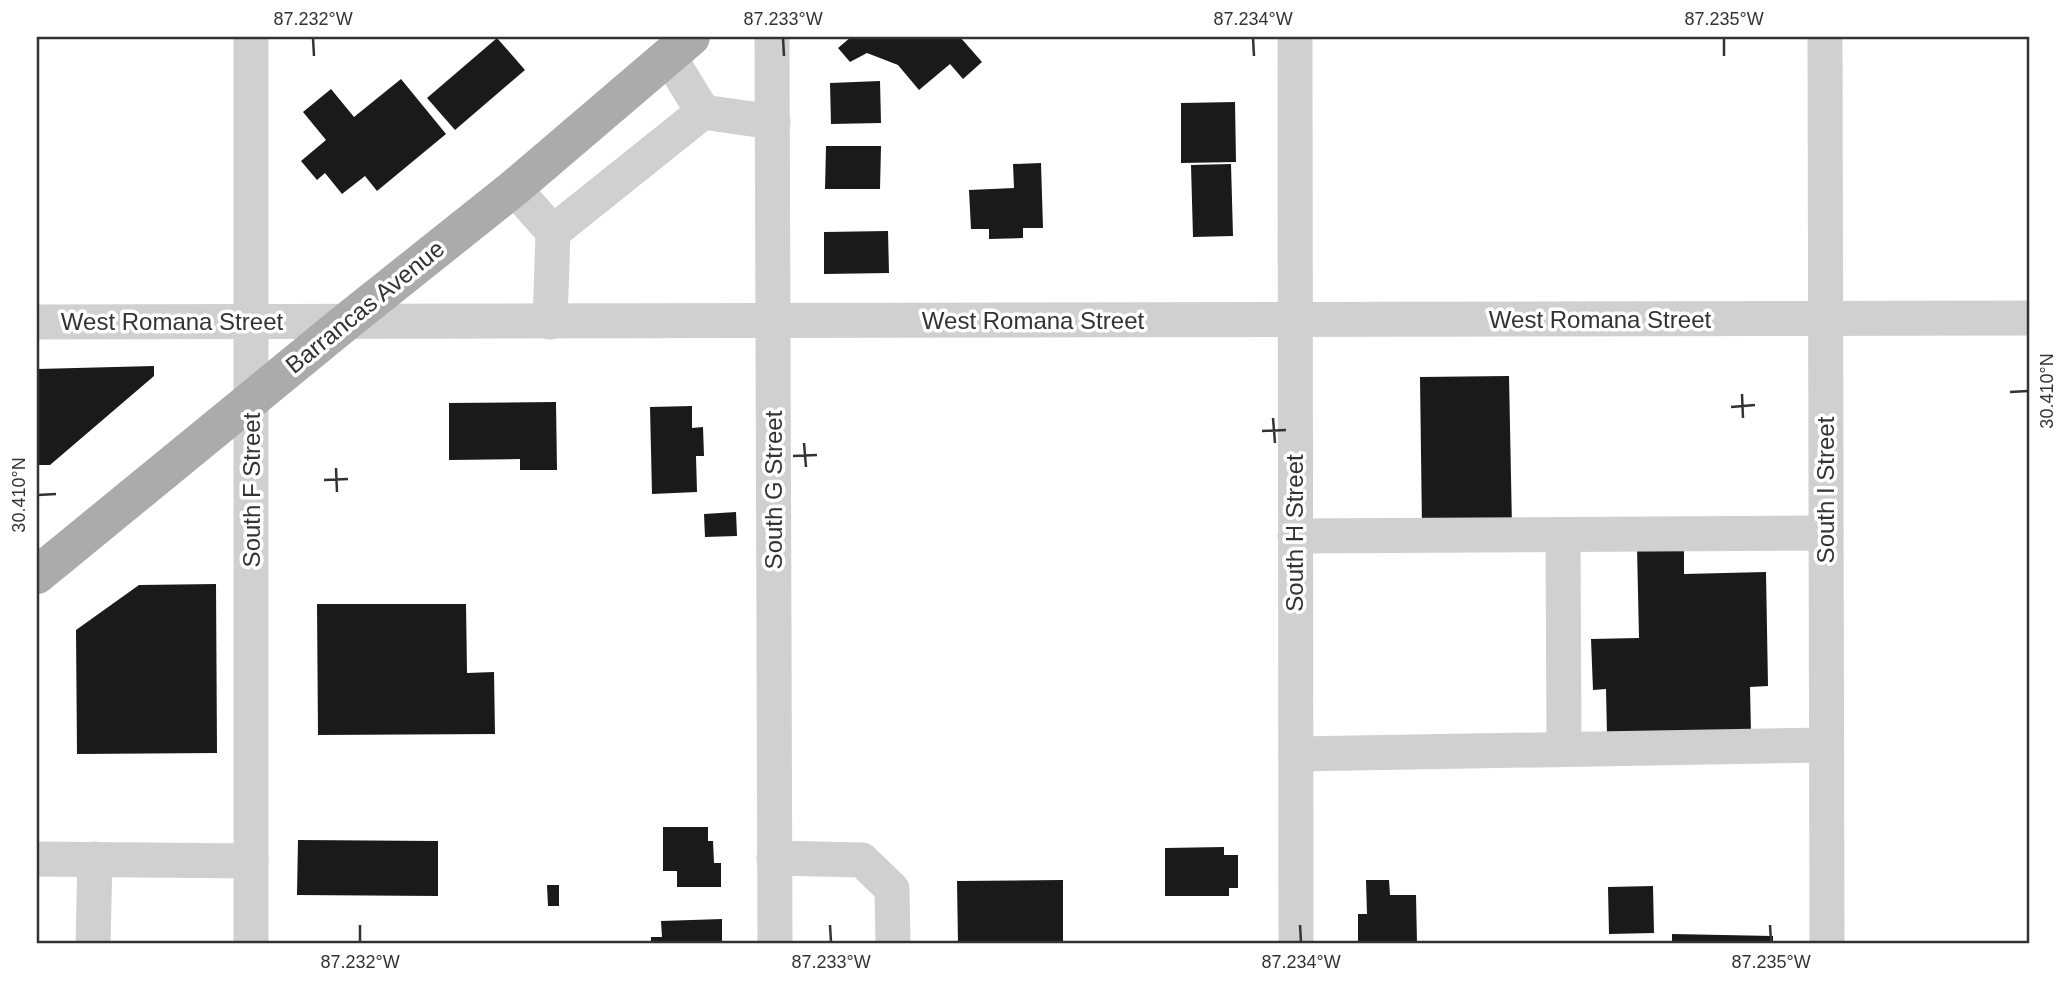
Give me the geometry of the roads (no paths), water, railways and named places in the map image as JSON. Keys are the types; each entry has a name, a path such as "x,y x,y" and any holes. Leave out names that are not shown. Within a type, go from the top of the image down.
{"main road":[{"name":"Barrancas Avenue","path":"37,575 514,188 680,46"}],"street":[{"name":"South F Street","path":"251,37 251,944"},
{"name":"South G Street","path":"772,37 775,944"},
{"name":"South H Street","path":"1295,37 1296,944"},
{"name":"South I Street","path":"1825,37 1826,944"},
{"path":"680,46 703,112"},
{"path":"553,232 703,112 773,122"},
{"path":"514,188 553,232 550,322"},
{"name":"West Romana Street","path":"37,322 2029,318"},
{"path":"1295,536 1826,533"},
{"path":"1563,535 1564,749"},
{"path":"1296,754 1826,744"},
{"path":"775,858 862,860 892,889 893,944"},
{"path":"37,859 251,861"},
{"path":"93,944 95,859"}]}
